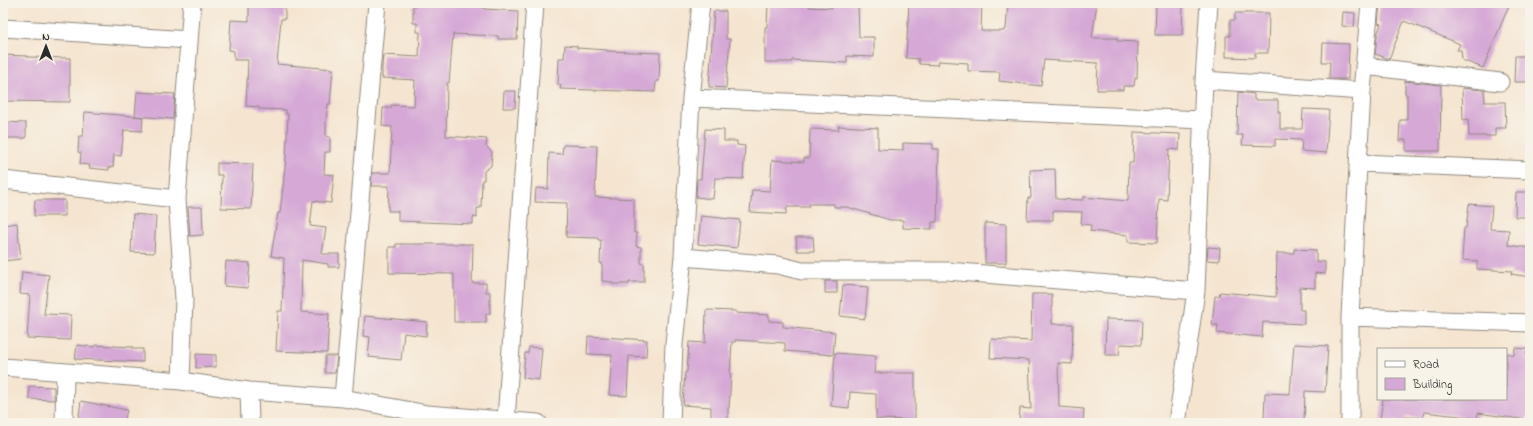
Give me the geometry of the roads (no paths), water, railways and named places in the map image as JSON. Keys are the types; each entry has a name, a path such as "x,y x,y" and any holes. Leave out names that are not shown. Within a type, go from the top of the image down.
{"street":[{"path":"181,381 184,298 177,199 192,3"},
{"path":"344,398 377,3"},
{"path":"506,420 535,3"},
{"path":"671,423 674,344 683,257 691,98 702,3"},
{"path":"1177,423 1196,291 1204,80 1209,3"},
{"path":"1350,423 1350,317 1362,91 1370,3"},
{"path":"3,28 189,40"},
{"path":"1364,66 1500,82"},
{"path":"1204,80 1362,91"},
{"path":"691,98 1203,120"},
{"path":"1359,163 1530,170"},
{"path":"3,180 177,199"},
{"path":"683,257 778,265 802,271 947,271 1196,291"},
{"path":"1350,317 1530,324"},
{"path":"3,367 181,381 249,391 344,398 427,418 506,420 538,423"},
{"path":"64,423 65,373"},
{"path":"249,391 250,423"}]}
